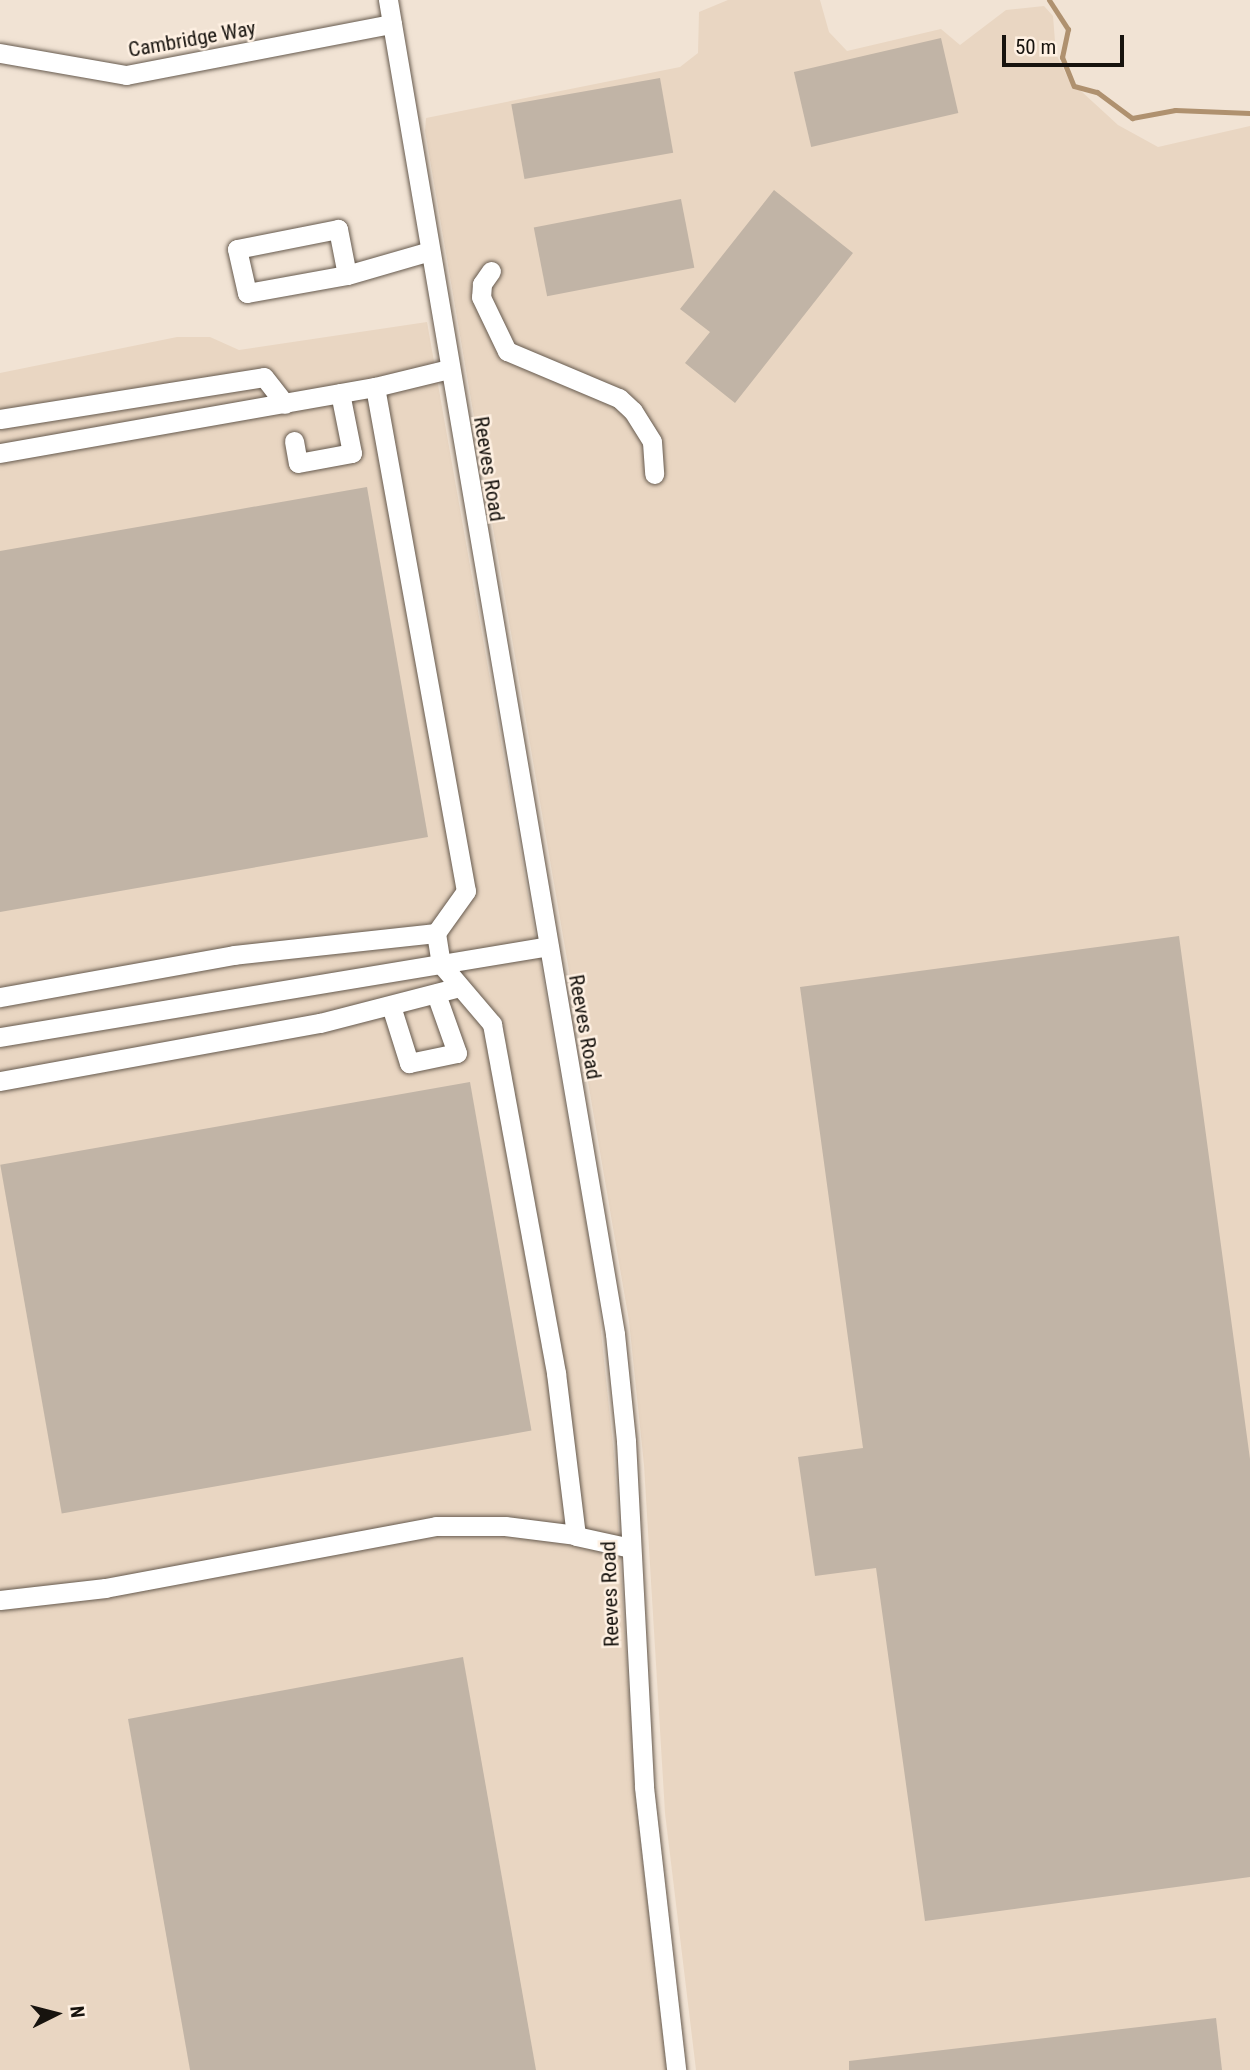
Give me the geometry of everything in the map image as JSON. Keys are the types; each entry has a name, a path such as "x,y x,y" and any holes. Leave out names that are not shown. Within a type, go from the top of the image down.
{"street":[{"name":"Reeves Road","path":"388,0 615,1334 631,1548 644,1787 676,2070"},
{"name":"Cambridge Way","path":"0,53 126,75 392,24"},
{"path":"347,275 338,229 237,248 247,293 347,275 430,251"},
{"path":"491,271 482,284 481,297 507,351 619,398 633,411 652,442 654,474"},
{"path":"0,453 285,404 375,387 449,369"},
{"path":"0,419 264,377 285,404"},
{"path":"375,387 466,891 436,933 441,964 492,1024 556,1373 576,1535"},
{"path":"294,441 298,463 352,453 340,393"},
{"path":"0,997 234,955 436,933"},
{"path":"0,1037 548,946"},
{"path":"0,1080 391,1006 459,987"},
{"path":"391,1006 409,1063 457,1053 436,994"},
{"path":"0,1600 105,1588 436,1526 505,1526 576,1535 631,1548"}],"shaded area":[{"path":"728,0 820,0 829,32 847,51 941,29 960,45 1006,10 1044,6 1053,16 1056,54 1069,80 1118,125 1158,147 1250,126 1250,2070 696,2070 665,1813 644,1465 629,1321 425,131 426,118 680,67 698,53 699,12"},
{"path":"427,322 595,1274 614,1455 635,1796 667,2070 0,2070 0,373 177,337 210,337 239,350"}],"building":[{"path":"941,38 958,113 811,147 794,72"},
{"path":"660,78 673,153 524,179 511,104"},
{"path":"774,190 853,253 735,403 685,363 710,332 680,309"},
{"path":"681,199 694,268 547,296 534,228"},
{"path":"367,487 428,837 0,912 0,551"},
{"path":"1179,936 1250,1459 1250,1877 925,1921 876,1568 815,1576 798,1457 863,1448 800,987"},
{"path":"470,1082 531,1431 62,1513 0,1165"},
{"path":"463,1657 536,2070 190,2070 128,1719"},
{"path":"1216,2018 1222,2070 849,2070 849,2061"}],"waterway":[{"path":"1049,0 1068,29 1062,57 1074,86 1097,92 1132,118 1175,110 1250,113"}]}
